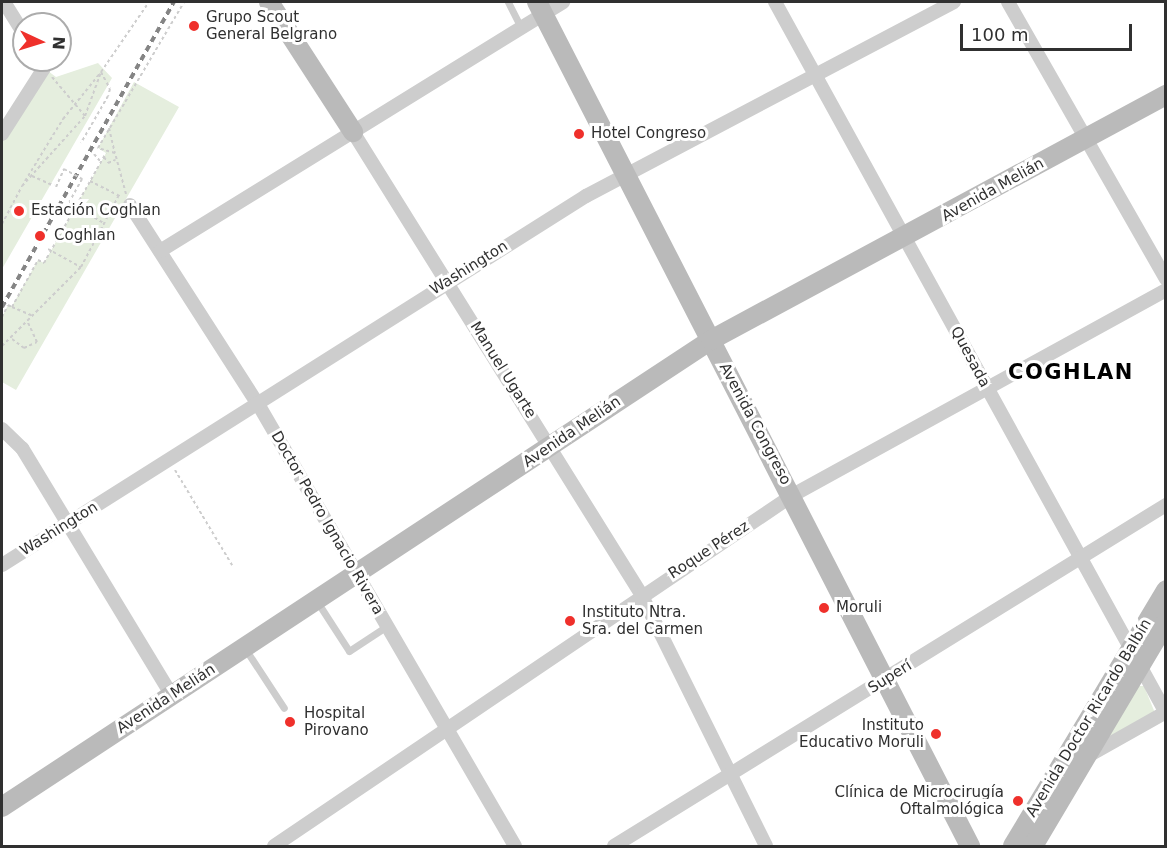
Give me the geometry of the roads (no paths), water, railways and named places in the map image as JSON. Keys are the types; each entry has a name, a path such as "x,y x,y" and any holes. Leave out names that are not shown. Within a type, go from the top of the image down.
{"street":[{"path":"4,2 12,15"},
{"name":"Manuel Ugarte","path":"268,2 551,445 642,594 766,846"},
{"path":"160,251 520,26 540,7 563,2"},
{"name":"Quesada","path":"775,2 1165,712"},
{"name":"Washington","path":"2,565 68,522 170,462 447,282 625,173 954,2"},
{"path":"1008,2 1166,279"},
{"name":"Avenida Congreso","path":"540,7 793,495 970,846"},
{"path":"2,134 37,72"},
{"name":"Avenida Melián","path":"2,807 711,340 905,238 1166,95"},
{"name":"Doctor Pedro Ignacio Rivera","path":"130,205 258,404 515,846"},
{"name":"Roque Pérez","path":"283,844 642,594 793,495 1166,290"},
{"path":"2,429 22,448 172,696"},
{"name":"Superí","path":"614,846 1166,505"},
{"name":"Avenida Doctor Ricardo Balbín","path":"1033,846 1083,759 1136,656 1166,590"},
{"name":"Avenida Doctor Ricardo Balbín","path":"1013,846 1136,656 1166,622"},
{"path":"1083,759 1165,712"}],"lane":[{"path":"508,2 520,26"},
{"path":"316,600 349,651 387,627"},
{"path":"245,648 284,708"}],"railway":[{"path":"2,307 174,2"}],"place":[{"name":"Grupo Scout General Belgrano","path":"194,26"},
{"name":"Hotel Congreso","path":"579,134"},
{"name":"Estación Coghlan","path":"19,211"},
{"name":"Coghlan","path":"40,236"},
{"name":"Moruli","path":"824,608"},
{"name":"Instituto Ntra. Sra. del Carmen","path":"570,621"},
{"name":"Hospital Pirovano","path":"290,722"},
{"name":"Instituto Educativo Moruli","path":"936,734"},
{"name":"Clínica de Microcirugía Oftalmológica","path":"1018,801"}],"district":[{"name":"COGHLAN","path":"1071,372"}]}
